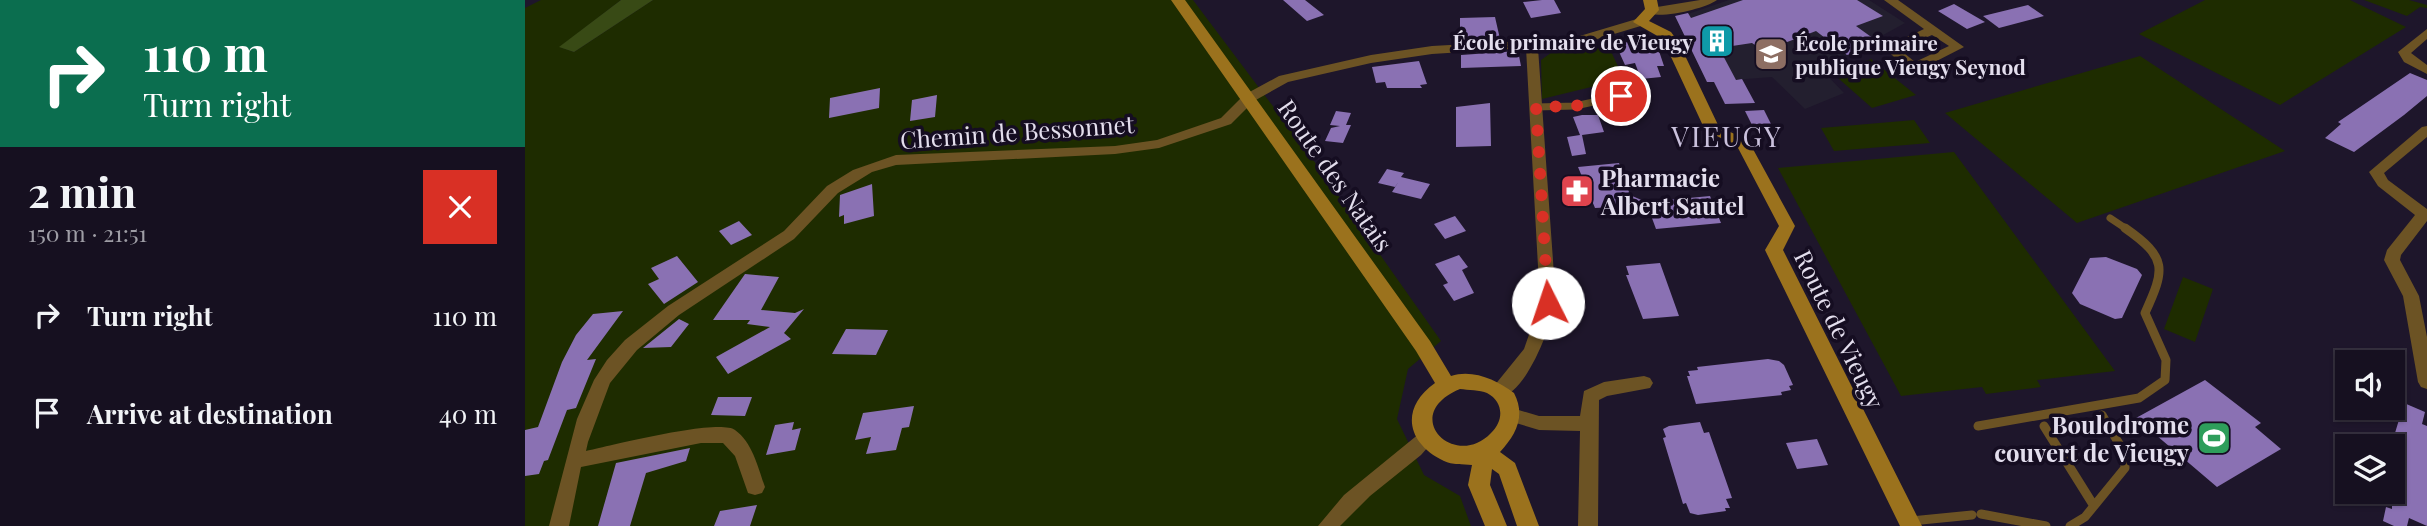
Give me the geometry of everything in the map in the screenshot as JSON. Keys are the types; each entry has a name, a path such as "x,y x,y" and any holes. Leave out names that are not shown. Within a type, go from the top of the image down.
{"street":[{"name":"Route des Natais","path":"1178,0 1423,346 1446,385"},
{"name":"Chemin de Bessonnet","path":"559,526 574,461 599,390 612,366 668,316 799,227 827,193 872,166 895,160 1115,150 1159,144 1226,121 1249,98 1284,79 1371,59 1455,48 1532,45 1588,39 1647,12 1692,7 1711,0"},
{"path":"1890,0 1933,30"},
{"name":"Route de Vieugy","path":"1647,12 1672,43 1713,130 1743,143 1787,226 1774,250 1909,524"},
{"path":"2427,33 2404,52 2409,60 2427,69"},
{"path":"1499,391 1515,378 1537,342 1548,303 1532,45"},
{"path":"2427,130 2376,172 2382,183 2426,214 2393,254 2392,260 2411,296 2427,382"},
{"path":"1474,381 1499,391 1512,415 1509,430 1500,443 1484,452 1469,455 1452,453 1427,438 1421,414 1425,402 1446,385 1474,381"},
{"path":"1588,526 1590,396 1604,389 1644,383"},
{"path":"1512,415 1539,423 1589,424"},
{"path":"574,461 701,435 728,435 743,452 755,486"},
{"path":"1328,526 1346,502 1409,456 1427,438"},
{"path":"1484,452 1479,485 1496,526"},
{"path":"1484,452 1507,469 1528,526"}],"lane":[{"path":"1536,107 1575,106 1621,96"},
{"path":"1978,426 2140,398 2163,384 2168,366 2166,355 2145,313 2162,267 2155,253 2110,218"},
{"path":"2070,526 2078,523 2125,468 2126,461 2102,415"},
{"path":"2044,426 2094,506"},
{"path":"1909,524 1977,514 2046,526"}],"shaded area":[{"name":"École primaire publique Vieugy Seynod","path":"1729,0 1869,0 1905,23 1876,39 1881,44 1816,64 1844,93 1805,109 1772,77 1707,82 1676,18"}],"green space":[{"path":"541,0 621,0 560,47 574,52 653,0 1193,0 1309,154 1441,341 1408,369 1397,419 1424,475 1460,496 1471,526 525,526 525,8"},
{"path":"621,0 653,0 574,52 559,47"},
{"path":"2205,0 2350,0 2406,27 2280,105 2139,34"},
{"path":"2364,0 2409,0 2427,5 2427,8 2420,7 2407,16"},
{"path":"1607,43 1624,79 1542,99 1541,60 1555,50"},
{"path":"2140,56 2285,151 2077,223 1945,113"},
{"path":"1872,59 1916,95 1872,108 1830,71"},
{"path":"1914,120 1930,143 1834,151 1821,128"},
{"path":"1954,152 2115,371 2037,380 2041,387 1986,394 1982,387 1901,396 1778,168"},
{"path":"2183,277 2213,289 2195,342 2164,329"}],"building":[{"path":"1283,0 1305,0 1324,15 1307,21"},
{"path":"1554,0 1561,13 1531,18 1523,2"},
{"path":"1743,0 1857,0 1883,16 1856,26 1881,44 1847,55 1816,31 1764,51 1752,43 1719,48 1736,80 1742,79 1755,103 1725,104 1714,82 1707,82 1675,16 1688,13 1691,18"},
{"path":"1954,4 1985,22 1967,29 1938,11"},
{"path":"2028,5 2044,16 1999,28 1983,16"},
{"path":"1495,17 1500,39 1460,42 1460,18"},
{"path":"1636,40 1646,46 1657,45 1664,66 1657,66 1661,77 1641,79 1635,63 1625,65 1616,45"},
{"path":"1518,51 1521,66 1461,68 1461,55"},
{"path":"1419,61 1427,84 1420,85 1422,88 1387,88 1385,82 1376,83 1372,67"},
{"path":"2410,73 2427,80 2427,96 2404,115 2354,152 2325,138 2341,124 2338,122"},
{"path":"880,88 879,108 829,118 830,98"},
{"path":"937,95 935,117 910,121 912,100"},
{"path":"1490,103 1491,146 1456,147 1456,107"},
{"path":"1764,110 1773,128 1754,129 1745,111"},
{"path":"1336,111 1351,113 1346,125 1351,125 1343,143 1325,141 1331,128 1340,126 1330,125"},
{"path":"1598,115 1604,132 1582,135 1586,154 1572,156 1567,137 1580,135 1573,117"},
{"path":"1619,163 1630,195 1646,202 1710,196 1721,223 1656,229 1649,210 1616,212 1615,207 1595,208 1578,167"},
{"path":"1387,169 1404,173 1401,177 1430,184 1421,199 1392,192 1399,181 1395,187 1378,183"},
{"path":"872,184 874,216 844,224 844,215 839,217 840,195"},
{"path":"1455,216 1466,231 1445,239 1434,224"},
{"path":"739,221 752,235 731,245 719,231"},
{"path":"1459,255 1468,267 1462,270 1474,293 1454,301 1443,285 1448,283 1435,264"},
{"path":"677,256 698,282 664,304 648,284 659,279 651,268"},
{"path":"2106,257 2137,269 2142,275 2122,318 2115,319 2080,304 2072,293 2090,258"},
{"path":"1660,263 1679,316 1643,319 1626,275 1629,275 1626,266"},
{"path":"745,274 779,277 761,310 795,313 804,309 784,333 791,339 728,374 716,357 770,327 747,324 750,320 713,320"},
{"path":"623,311 587,360 596,359 576,408 567,410 548,460 544,461 539,474 525,476 525,430 538,427 562,362 576,335 593,314"},
{"path":"679,319 689,324 671,347 643,348"},
{"path":"846,329 888,330 876,355 832,354"},
{"path":"1768,359 1784,365 1793,385 1789,386 1791,390 1781,392 1782,395 1696,404 1687,376 1690,376 1688,371 1698,370 1697,367"},
{"name":"Boulodrome couvert de Vieugy","path":"2205,380 2261,423 2255,427 2281,449 2217,487 2136,418"},
{"path":"718,397 752,397 745,416 711,415"},
{"path":"2405,403 2425,412 2422,424 2427,426 2427,526 2409,518 2407,526 2394,526 2383,521 2386,507 2392,509 2392,504 2405,504 2405,434 2395,434 2399,420 2405,420"},
{"path":"914,406 909,427 902,428 896,450 866,454 871,437 855,440 863,413"},
{"path":"794,422 792,430 801,428 795,450 766,455 775,425"},
{"path":"1700,422 1704,433 1709,432 1732,498 1726,499 1730,508 1725,508 1726,511 1698,515 1690,513 1686,503 1683,504 1663,438 1666,437 1663,429"},
{"path":"1817,439 1828,465 1797,469 1786,443"},
{"path":"690,448 686,461 646,473 630,526 598,526 616,463"},
{"path":"757,505 750,526 714,526 720,511"}],"place":[{"name":"École primaire de Vieugy","path":"1717,41"},
{"name":"École primaire publique Vieugy Seynod","path":"1771,54"},
{"name":"Pharmacie Albert Sautel","path":"1577,191"},
{"name":"Boulodrome couvert de Vieugy","path":"2214,438"}],"district":[{"name":"VIEUGY","path":"1727,135"}],"route":[{"path":"1548,303 1536,107 1575,106 1621,96"}]}
